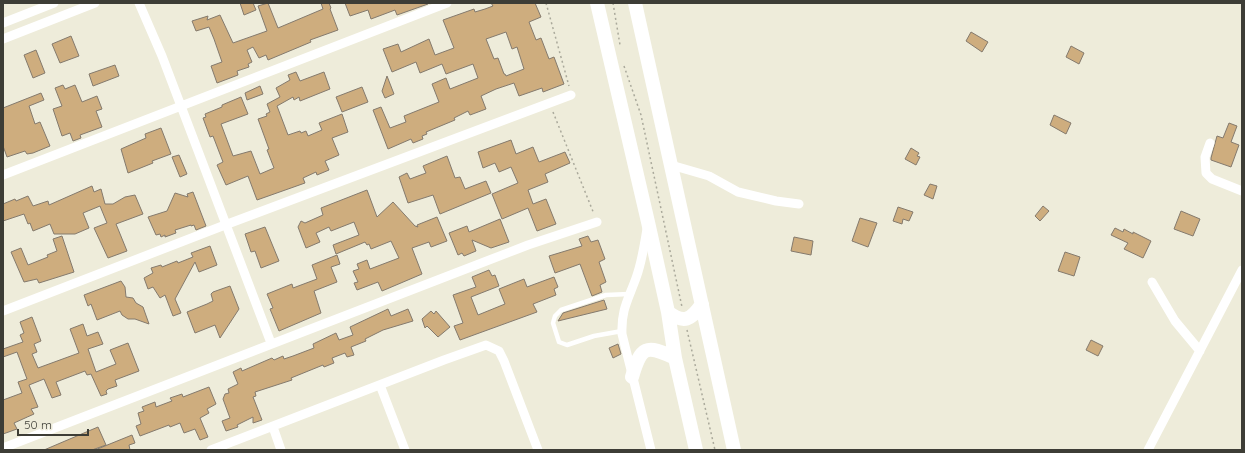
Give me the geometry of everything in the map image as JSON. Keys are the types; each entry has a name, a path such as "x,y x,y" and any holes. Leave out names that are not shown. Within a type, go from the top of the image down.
{"main road":[{"path":"597,3 668,312 675,358 696,450"},
{"path":"635,3 734,450"},
{"path":"668,312 676,318 685,320 692,316 702,304"},
{"path":"632,377 640,355 646,350 653,349 675,358"}],"street":[{"path":"3,23 54,3"},
{"path":"3,38 95,3"},
{"path":"139,3 162,56 271,344"},
{"path":"3,174 447,3"},
{"path":"3,311 225,225 571,95"},
{"path":"1210,143 1205,157 1206,173 1212,179 1242,191"},
{"path":"671,165 709,176 738,192 771,200 800,204"},
{"path":"3,448 528,245 596,222"},
{"path":"648,222 643,253 636,278 621,317 622,331 632,377 652,450"},
{"path":"1148,450 1242,270"},
{"path":"1152,282 1175,321 1200,351"},
{"path":"211,450 486,345 499,352 504,361 538,450"},
{"path":"380,385 405,450"},
{"path":"273,427 282,450"}],"lane":[{"path":"622,331 594,336 567,346 560,342 553,323 555,316 561,310 606,295 629,294"}],"path":[{"path":"546,3 571,95"},
{"path":"613,3 620,50"},
{"path":"624,64 641,115 685,320 715,450"},
{"path":"549,103 596,222"}],"building":[{"path":"240,3 253,3 256,10 244,15"},
{"path":"268,3 278,28 323,9 321,3 329,3 338,30 310,40 311,42 268,60 266,55 259,58 253,47 247,50 252,62 248,64 249,67 237,71 238,75 217,83 211,66 222,62 214,39 209,27 196,31 192,21 208,16 207,20 220,15 233,43 267,31 258,6"},
{"path":"345,3 428,4 397,15 395,10 371,19 368,10 350,16"},
{"path":"491,3 535,3 541,17 529,22 536,40 541,38 549,59 554,57 564,84 543,92 542,88 519,96 514,83 496,89 481,96 486,109 470,115 468,111 454,118 455,120 426,132 427,134 422,136 423,139 413,143 411,139 388,149 373,110 381,107 390,128 406,122 404,116 439,102 432,84 446,78 450,89 478,78 473,64 446,74 442,64 420,73 416,62 392,72 383,49 398,44 401,52 429,39 435,55 454,48 443,20 474,9 475,12 493,6","holes":["506,32 512,49 517,47 524,69 506,76 498,58 494,59 486,39"]},
{"path":"971,32 988,42 982,52 966,41"},
{"path":"71,36 79,56 60,63 52,44"},
{"path":"1071,46 1084,53 1079,64 1066,57"},
{"path":"36,50 45,73 33,78 24,55"},
{"path":"115,65 119,76 93,86 89,74"},
{"path":"296,72 300,81 324,72 330,89 300,101 299,97 294,100 293,97 277,106 288,135 300,131 301,133 306,131 308,136 322,130 319,123 342,114 348,132 332,138 339,155 325,161 329,170 317,175 316,172 303,178 305,183 257,200 248,176 226,185 217,165 223,162 213,136 210,137 203,118 206,117 205,114 241,97 248,114 221,124 233,156 251,151 260,174 274,168 258,119 267,116 266,114 270,112 267,104 280,97 276,88 290,80 288,75"},
{"path":"387,76 394,94 385,98 382,91"},
{"path":"63,85 65,89 75,85 82,102 97,96 102,109 96,111 102,127 80,135 81,138 73,141 70,133 62,136 53,109 62,106 55,88"},
{"path":"260,86 263,94 247,100 245,93"},
{"path":"362,87 368,102 342,112 336,97"},
{"path":"41,93 44,100 29,106 35,124 40,122 50,146 33,153 27,154 25,151 7,157 3,146 3,108"},
{"path":"1054,115 1071,123 1066,134 1050,125"},
{"path":"1229,123 1237,126 1231,142 1239,145 1231,167 1211,160 1217,136 1223,138"},
{"path":"161,128 171,154 152,161 153,163 128,173 121,149 146,138 145,134"},
{"path":"511,140 516,154 533,147 539,162 565,152 570,163 545,174 548,182 528,190 533,204 546,199 556,224 537,231 528,208 502,219 492,194 518,183 511,167 499,172 495,163 483,168 478,152"},
{"path":"911,148 919,153 917,156 920,157 916,165 905,159"},
{"path":"179,155 187,174 180,177 172,157"},
{"path":"447,156 455,178 460,177 465,189 486,181 491,193 440,214 433,195 408,203 399,177 407,173 410,179 426,173 423,166"},
{"path":"930,184 937,186 933,199 924,195"},
{"path":"92,186 94,192 101,189 105,204 113,204 125,197 135,195 143,214 116,224 127,251 108,258 94,228 107,223 100,206 83,213 89,228 75,234 54,234 50,224 33,231 24,214 3,221 3,204 15,199 16,201 28,196 33,206 48,201 49,205"},
{"path":"367,190 377,217 393,202 415,226 418,227 417,225 437,217 447,241 431,247 429,242 412,248 422,274 382,291 378,282 357,290 354,283 358,282 353,271 359,269 357,264 367,260 370,269 399,258 391,241 371,249 369,244 367,245 365,242 336,254 333,245 359,235 354,222 331,231 329,227 316,233 320,242 306,248 298,227 301,221 305,223 323,215 321,208"},
{"path":"193,192 206,226 196,230 194,225 191,225 175,230 176,233 165,237 165,235 161,237 160,234 156,235 148,217 167,211 175,193 188,197 187,194"},
{"path":"1043,206 1049,211 1040,221 1035,216"},
{"path":"898,207 913,212 909,221 903,219 902,224 893,221"},
{"path":"1181,211 1200,219 1193,236 1174,229"},
{"path":"860,218 877,223 868,247 852,241"},
{"path":"500,219 509,242 491,248 472,240 476,251 464,256 462,253 458,255 449,233 467,226 469,232"},
{"path":"265,227 279,261 261,268 255,251 251,252 245,234"},
{"path":"1115,228 1123,232 1124,229 1133,234 1133,232 1151,241 1143,258 1124,249 1128,243 1111,235"},
{"path":"62,236 74,272 39,283 37,279 24,282 11,252 21,248 28,265 48,257 47,255 57,251 53,239"},
{"path":"588,236 591,242 598,240 605,259 599,262 606,282 600,285 602,292 592,296 580,264 555,273 549,256 582,246 579,239"},
{"path":"794,237 813,241 811,255 791,251"},
{"path":"210,246 217,265 199,272 195,262 175,299 181,313 173,316 165,295 160,298 153,287 148,289 144,278 153,273 151,268 161,265 162,267 177,261 178,263 193,257 191,253"},
{"path":"1065,252 1080,257 1074,276 1058,271"},
{"path":"337,255 340,264 331,267 337,282 314,291 321,313 279,331 270,309 273,308 267,294 292,284 293,288 317,279 312,265"},
{"path":"489,270 492,276 495,275 499,286 471,297 478,315 505,304 499,289 524,279 527,287 554,277 558,287 554,289 556,295 533,304 537,312 460,340 454,326 463,323 453,295 476,287 472,277"},
{"path":"121,281 125,287 126,297 133,298 136,303 143,307 149,324 135,319 128,319 122,315 120,311 97,320 91,304 88,306 84,295"},
{"path":"230,286 239,309 220,338 215,325 195,333 187,312 213,301 211,294 213,292"},
{"path":"604,300 607,309 558,321 563,313"},
{"path":"388,309 391,316 408,309 413,321 383,330 365,339 366,341 351,347 354,355 347,357 345,353 332,358 334,363 324,367 323,365 291,378 292,380 255,392 256,396 253,397 262,420 253,423 253,417 237,425 238,427 226,431 222,421 230,418 223,399 225,394 229,393 228,389 238,384 233,372 241,368 242,371 272,358 274,360 283,356 284,359 293,356 314,348 313,344 336,333 339,340 353,335 350,327"},
{"path":"431,311 434,314 436,311 450,327 438,337 427,326 425,328 422,319"},
{"path":"32,317 41,341 34,344 37,352 32,354 38,368 79,353 70,329 83,324 87,336 98,332 103,344 88,349 96,372 116,364 110,350 128,343 139,371 115,380 117,386 108,389 106,391 107,394 101,396 91,374 87,375 85,371 56,382 61,395 52,398 44,379 29,385 38,407 31,409 34,414 14,423 17,429 3,434 3,400 22,393 18,382 27,379 17,352 3,357 3,349 23,342 20,335 24,333 20,322"},
{"path":"1091,340 1103,346 1098,356 1086,350"},
{"path":"618,344 621,354 613,358 609,348"},
{"path":"209,387 216,404 207,409 209,413 200,418 208,437 200,440 195,429 184,433 180,423 170,427 169,425 140,436 136,426 141,424 138,413 144,411 142,407 155,402 156,407 172,401 170,398 182,394 183,397"},
{"path":"98,427 106,445 92,450 44,450"},
{"path":"132,435 135,443 129,445 130,450 95,450"}]}
